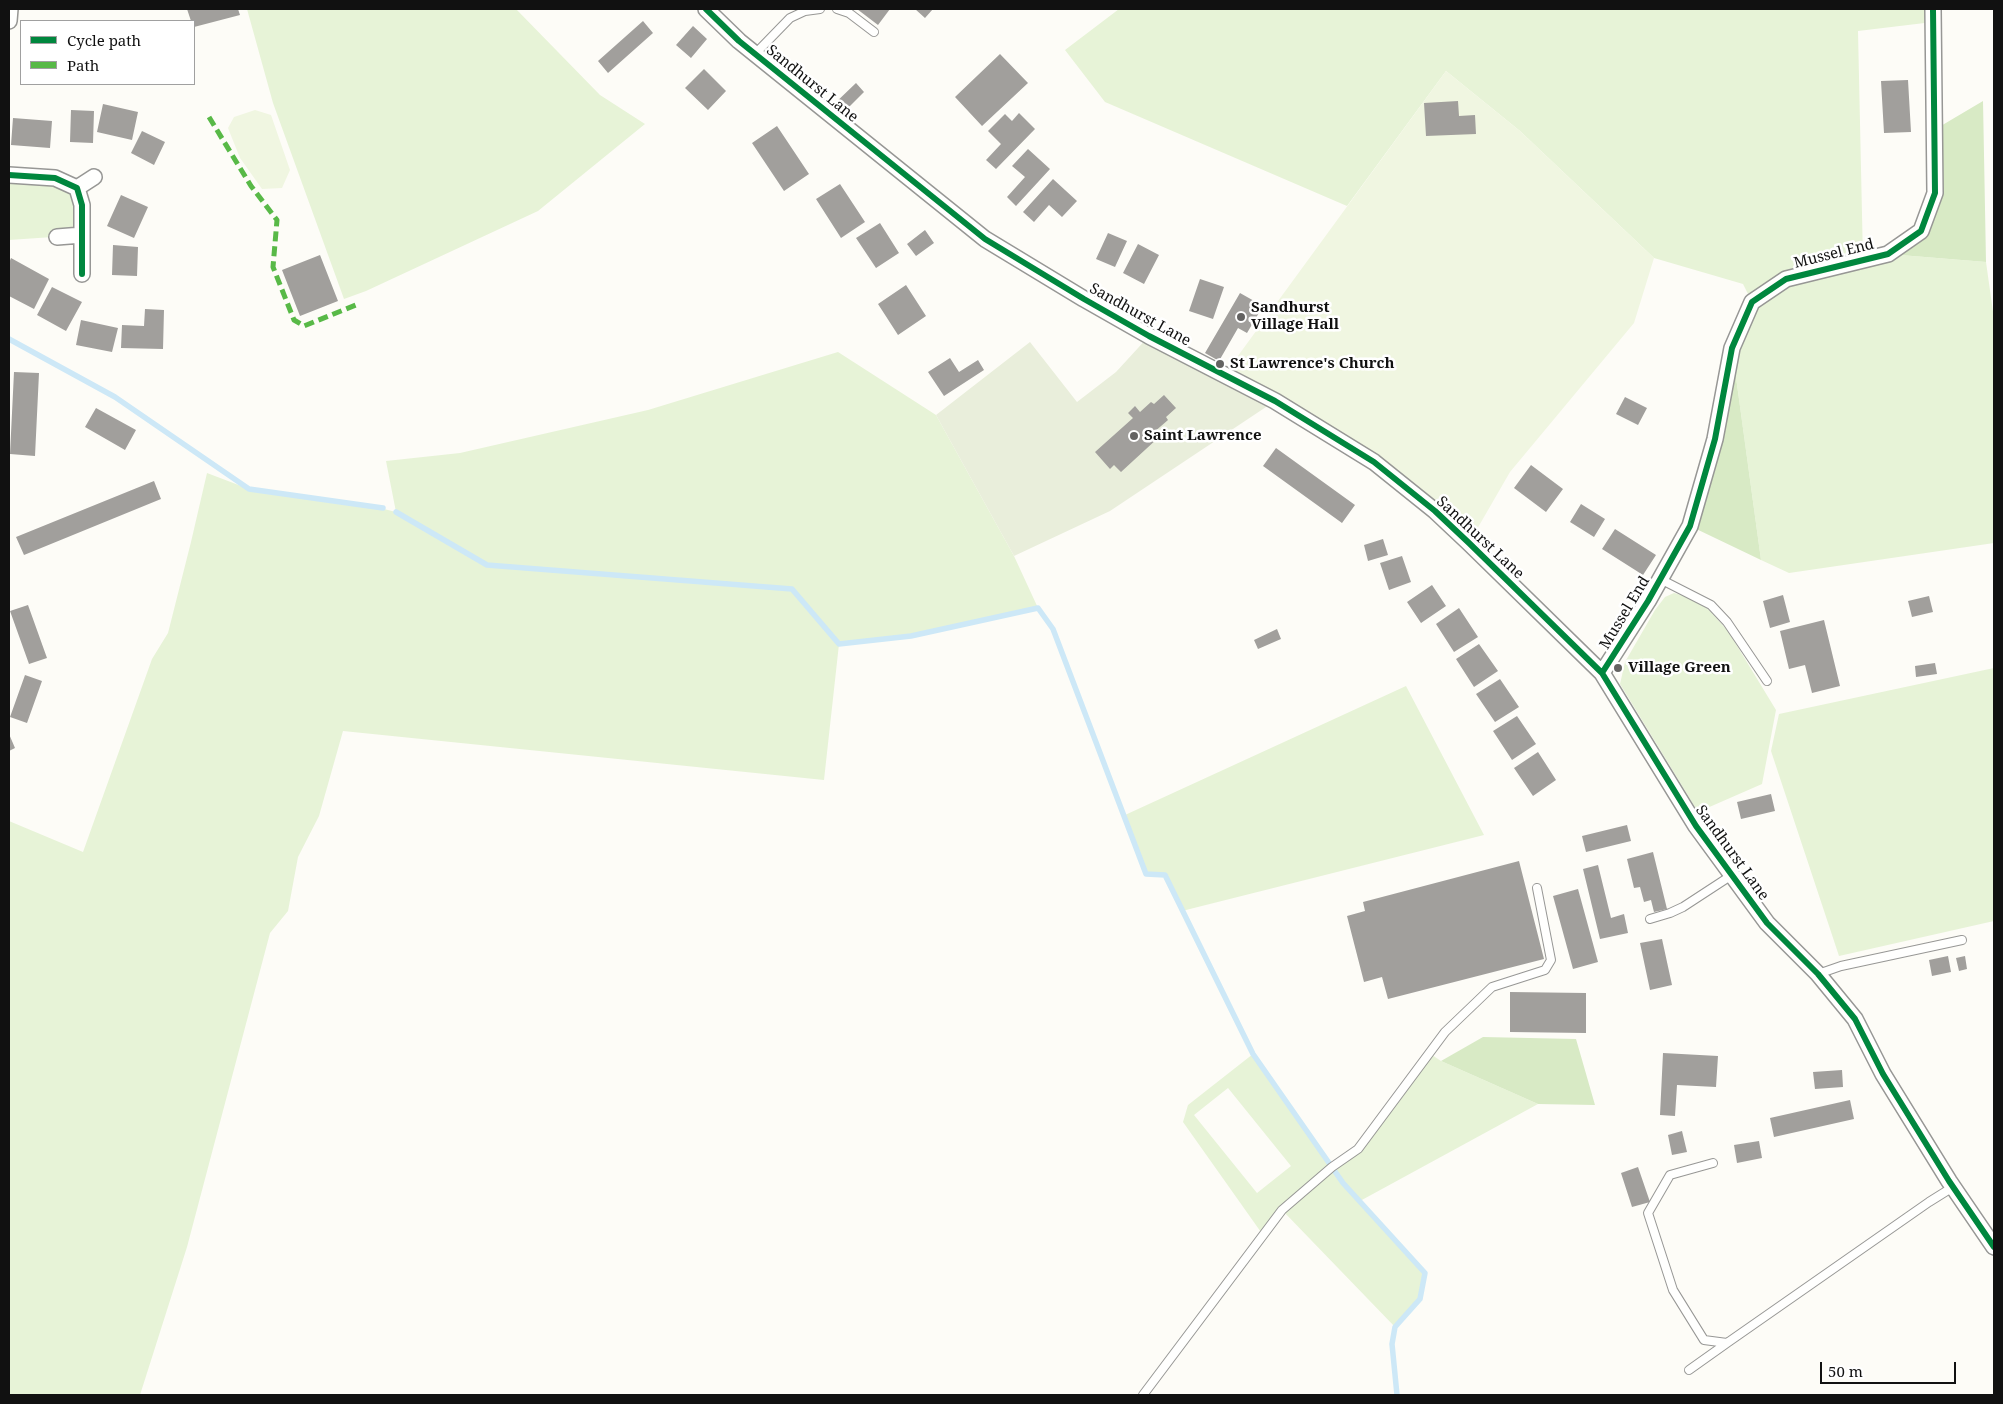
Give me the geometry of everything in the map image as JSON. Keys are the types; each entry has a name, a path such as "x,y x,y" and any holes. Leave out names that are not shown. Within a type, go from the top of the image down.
{"street":[{"path":"9,21 10,9"},
{"name":"Sandhurst Lane","path":"706,9 739,42 984,238 1091,304 1274,401 1374,462 1435,511 1469,543 1602,673 1696,826 1767,923 1818,974 1855,1019 1883,1074 1953,1187 1994,1248"},
{"name":"Mussel End","path":"1602,673 1690,526 1715,439 1732,348 1752,302 1786,279 1888,254 1921,231 1935,194 1933,9"},
{"path":"9,175 55,178 76,188 82,205 82,274"},
{"path":"76,188 94,177"},
{"path":"57,237 82,235"}],"lane":[{"path":"755,54 790,18 805,11 820,9"},
{"path":"837,9 849,13 874,32"},
{"path":"1660,579 1711,605 1727,622 1767,681"},
{"path":"1650,919 1683,907 1732,875"},
{"path":"1143,1395 1282,1210 1332,1167 1358,1149 1445,1032 1492,987 1545,970 1552,960 1537,888"},
{"path":"1818,974 1840,966 1962,940"},
{"path":"1713,1163 1670,1175 1648,1213 1674,1290 1704,1340 1727,1343"},
{"path":"1689,1370 1953,1187"}],"green space":[{"path":"247,9 516,9 600,95 645,124 538,211 366,291 344,299 273,103"},
{"path":"1119,9 1933,9 1933,22 1858,31 1863,260 1888,254 1986,262 1994,319 1994,543 1789,573 1761,560 1732,348 1752,302 1743,284 1654,258 1520,131 1446,71 1347,206 1105,102 1065,50"},
{"path":"1446,71 1520,131 1654,258 1634,323 1510,472 1469,543 1374,462 1224,375"},
{"path":"1983,101 1986,262 1888,254 1921,231 1935,193 1934,130"},
{"path":"255,110 271,115 290,170 282,188 262,189 240,158 228,128 234,117"},
{"path":"9,175 77,188 82,235 9,240"},
{"path":"1149,336 1275,401 1110,511 1014,556 936,415 1030,342 1077,402 1116,372"},
{"path":"1732,348 1761,560 1690,526"},
{"path":"838,352 936,415 1014,556 1038,608 911,636 839,644 824,780 343,731 319,816 298,857 288,911 270,933 187,1247 140,1395 9,1395 9,821 83,852 152,659 168,633 207,473 249,489 368,505 396,512 386,461 460,453 648,410"},
{"path":"1674,593 1685,596 1708,609 1728,631 1776,710 1762,784 1698,812 1620,684 1625,662 1655,610 1665,597"},
{"path":"1994,668 1994,921 1839,956 1771,751 1779,714"},
{"path":"1406,686 1484,835 1182,911 1165,876 1146,874 1125,815"},
{"path":"1483,1037 1576,1039 1595,1105 1538,1104 1441,1061"},
{"path":"1429,1053 1441,1061 1538,1104 1360,1201 1425,1273 1420,1299 1395,1327 1282,1210 1263,1235 1183,1122 1188,1105 1253,1054 1332,1167 1358,1149","holes":["1228,1088 1291,1166 1257,1193 1194,1115"]}],"building":[{"path":"187,9 238,9 240,15 195,27 195,20 191,20"},
{"path":"857,9 890,9 878,25"},
{"path":"915,9 933,9 925,18"},
{"path":"643,21 653,33 608,73 598,61"},
{"path":"693,26 707,39 691,58 676,45"},
{"path":"1000,54 1028,83 982,126 955,97"},
{"path":"704,69 726,91 708,110 685,88"},
{"path":"1908,80 1911,132 1884,133 1881,81"},
{"path":"856,83 864,92 841,115 832,106"},
{"path":"1458,101 1459,116 1475,115 1476,134 1426,136 1424,103"},
{"path":"103,104 138,112 132,140 97,132"},
{"path":"71,110 94,111 93,143 70,142"},
{"path":"1019,113 1035,129 996,169 986,160 1001,144 988,131 1005,114 1012,121"},
{"path":"13,118 52,121 50,148 11,145"},
{"path":"777,126 809,174 784,191 752,143"},
{"path":"142,131 165,142 154,165 131,153"},
{"path":"1028,149 1050,169 1016,206 1007,197 1025,177 1012,166"},
{"path":"1053,179 1077,201 1062,217 1049,205 1034,222 1023,212"},
{"path":"840,184 865,222 841,238 816,199"},
{"path":"121,195 148,207 134,238 107,226"},
{"path":"880,223 899,253 876,268 856,238"},
{"path":"925,230 934,243 916,256 907,244"},
{"path":"1108,233 1127,241 1115,267 1096,259"},
{"path":"1138,244 1159,255 1144,284 1123,273"},
{"path":"113,245 138,247 137,276 112,275"},
{"path":"320,255 338,301 300,316 282,270"},
{"path":"11,258 49,279 34,309 9,296 9,263"},
{"path":"1200,279 1224,287 1213,319 1189,311"},
{"path":"906,285 926,316 898,335 878,304"},
{"path":"52,287 82,302 66,331 37,315"},
{"name":"Sandhurst Village Hall","path":"1240,293 1263,306 1247,333 1238,328 1219,361 1205,353"},
{"path":"145,309 164,310 163,349 121,348 122,325 144,326"},
{"path":"81,320 118,328 112,352 76,345"},
{"path":"950,358 959,372 978,360 984,370 944,396 928,372"},
{"path":"14,372 39,373 35,456 10,454"},
{"name":"Saint Lawrence","path":"1164,395 1176,408 1166,417 1168,420 1153,433 1158,438 1121,472 1114,465 1110,469 1095,452 1133,418 1128,413 1135,406 1140,412 1151,402 1154,404"},
{"path":"1625,397 1647,408 1638,425 1616,414"},
{"path":"96,408 136,430 125,450 85,427"},
{"path":"1276,448 1355,505 1342,523 1263,466"},
{"path":"1531,465 1563,489 1546,512 1514,488"},
{"path":"154,481 161,499 24,555 16,537"},
{"path":"1581,504 1605,519 1594,537 1570,522"},
{"path":"1615,529 1656,555 1643,575 1602,549"},
{"path":"1383,539 1388,555 1368,561 1364,545"},
{"path":"1402,556 1411,582 1389,590 1380,563"},
{"path":"1432,585 1446,606 1421,623 1407,602"},
{"path":"1783,595 1790,622 1770,628 1763,601"},
{"path":"1929,596 1933,612 1912,617 1908,601"},
{"path":"28,605 47,658 29,664 10,611"},
{"path":"1459,608 1478,637 1454,652 1436,624"},
{"path":"1824,620 1840,686 1812,693 1805,665 1789,669 1780,631"},
{"path":"1277,629 1281,639 1258,649 1254,640"},
{"path":"1479,644 1498,671 1474,687 1456,659"},
{"path":"1935,663 1937,674 1916,677 1915,666"},
{"path":"25,675 42,681 27,723 10,717"},
{"path":"1500,679 1519,707 1495,722 1476,694"},
{"path":"1517,716 1536,744 1512,760 1493,731"},
{"path":"9,734 15,748 9,751"},
{"path":"1538,752 1556,780 1533,796 1514,768"},
{"path":"1771,794 1775,811 1741,819 1737,802"},
{"path":"1627,825 1631,841 1586,852 1582,836"},
{"path":"1653,852 1667,909 1654,912 1651,900 1644,902 1640,887 1634,888 1627,859"},
{"path":"1519,861 1544,959 1388,999 1382,977 1364,982 1347,916 1365,911 1363,902"},
{"path":"1598,865 1611,918 1624,914 1628,933 1600,939 1583,869"},
{"path":"1578,889 1598,962 1573,969 1553,896"},
{"path":"1662,939 1672,985 1650,990 1640,943"},
{"path":"1948,956 1951,972 1932,976 1929,960"},
{"path":"1965,956 1967,969 1959,971 1956,958"},
{"path":"1510,992 1586,993 1586,1033 1510,1032"},
{"path":"1663,1053 1718,1056 1716,1087 1677,1085 1675,1116 1660,1115"},
{"path":"1842,1070 1843,1087 1815,1089 1813,1072"},
{"path":"1850,1100 1854,1119 1774,1137 1770,1118"},
{"path":"1682,1131 1687,1152 1672,1155 1668,1135"},
{"path":"1759,1141 1762,1158 1737,1163 1734,1145"},
{"path":"1638,1167 1650,1202 1632,1207 1621,1173"}],"waterway":[{"path":"9,339 115,397 249,489 383,508"},
{"path":"396,512 487,565 792,589 839,644 911,636 1038,608 1053,629 1146,874 1165,875 1253,1054 1343,1183 1425,1273 1420,1299 1395,1327 1392,1344 1397,1395"}],"marked path":[{"path":"209,117 251,186 277,220 273,267 294,320 304,326 356,305"}],"cycle path":[{"path":"706,9 739,41 985,239 1149,336 1275,401 1374,462 1435,511 1469,543 1602,673 1696,826 1767,923 1818,974 1855,1019 1883,1074 1949,1181 1994,1247"},
{"path":"1602,673 1648,601 1690,526 1715,439 1732,348 1752,302 1786,279 1888,254 1921,231 1935,193 1933,9"},
{"path":"9,175 55,178 77,188 82,205 82,274"}],"place":[{"name":"Sandhurst Village Hall","path":"1241,317"},
{"name":"St Lawrence's Church","path":"1220,364"},
{"name":"Saint Lawrence","path":"1134,436"},
{"name":"Village Green","path":"1618,668"}]}
